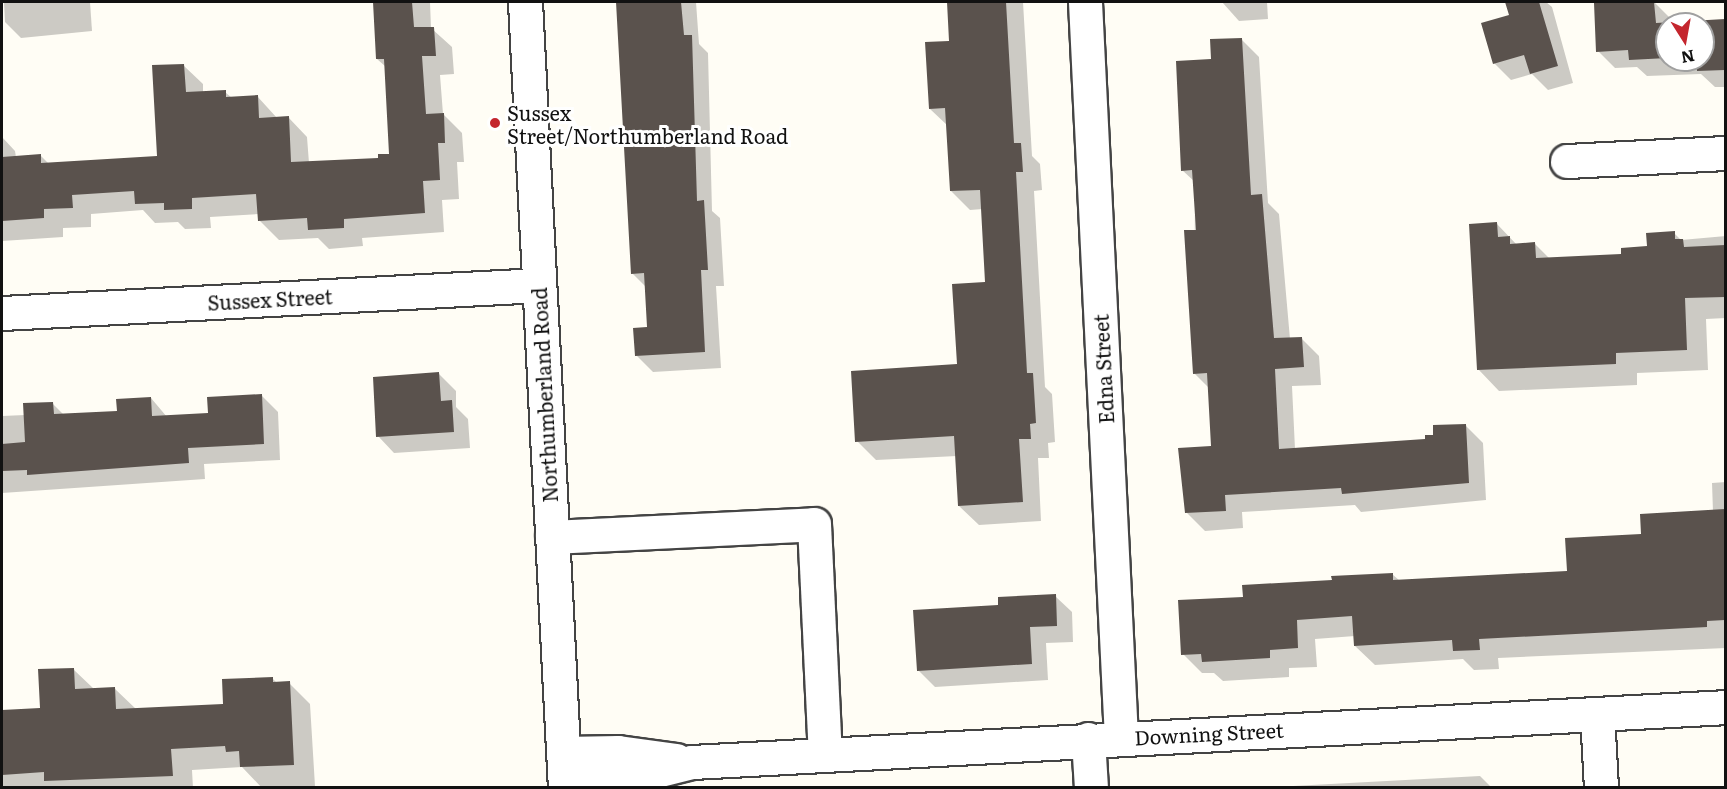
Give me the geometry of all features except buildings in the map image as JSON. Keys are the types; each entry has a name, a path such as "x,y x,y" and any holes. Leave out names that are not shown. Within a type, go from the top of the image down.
{"street":[{"name":"Northumberland Road","path":"525,2 564,775"},
{"name":"Edna Street","path":"1085,2 1121,737"},
{"path":"1567,161 1725,153"},
{"name":"Sussex Street","path":"2,313 539,285"},
{"path":"552,537 814,524 825,754"},
{"name":"Downing Street","path":"564,775 618,752 692,762 1121,737 1725,707"},
{"path":"1597,714 1601,788"},
{"path":"1088,739 1090,788"}],"place":[{"name":"Sussex Street/Northumberland Road","path":"495,123"}]}
